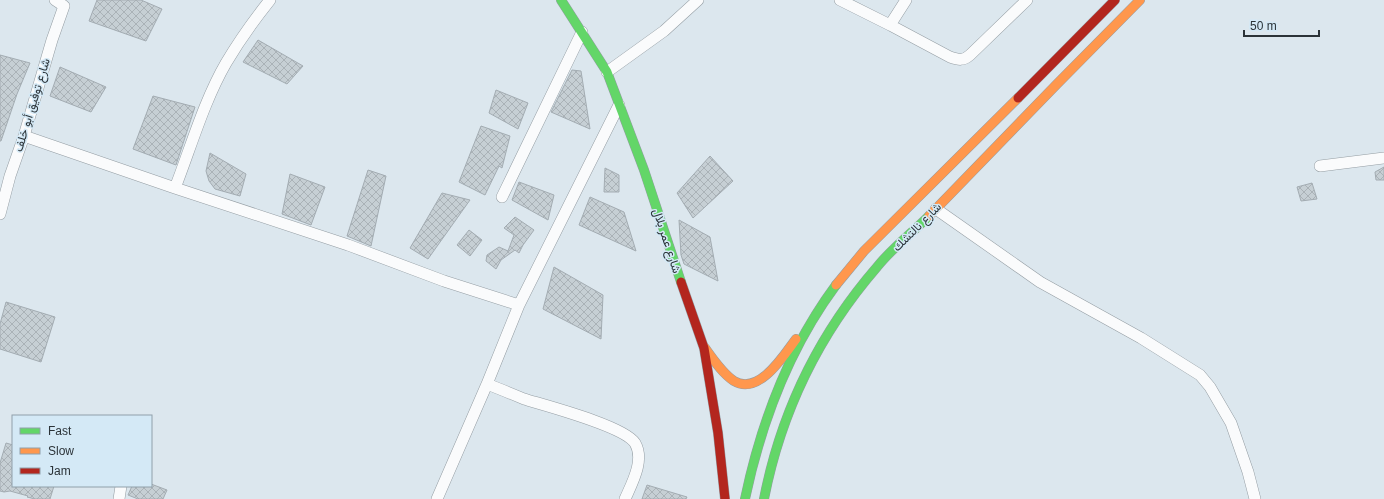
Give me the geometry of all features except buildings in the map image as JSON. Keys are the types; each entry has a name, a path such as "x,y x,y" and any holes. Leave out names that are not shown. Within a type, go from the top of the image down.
{"main road":[{"name":"شارع عمر بلال","path":"561,0 608,72 644,170 704,348 718,433 725,499"},
{"name":"شارع نالتشك","path":"745,499 749,480 770,413 788,369 817,313 832,290 848,269 873,242 917,200 1115,0"},
{"name":"شارع نالتشك","path":"764,499 770,470 782,430 812,362 841,313 874,270 936,209 1140,0"},
{"path":"704,348 723,371 736,382 748,384 758,381 772,368 817,313"}],"street":[{"path":"175,188 209,98 226,63 270,0"},
{"path":"608,72 664,32 698,0"},
{"path":"840,0 950,57 960,60 970,55 1026,0"},
{"path":"890,25 906,0"},
{"name":"شارع توفيق أبو خلف","path":"0,214 62,2"},
{"path":"502,197 582,32"},
{"path":"437,499 519,306 619,105"},
{"path":"24,136 348,245 444,281 519,306"},
{"path":"1320,166 1384,158"},
{"path":"936,209 1040,282 1142,338 1200,375 1214,392 1231,423 1248,472 1255,499"},
{"path":"487,384 517,396 598,423 627,436 634,443 638,451 638,463 636,474 625,499"},
{"path":"118,499 121,487"}],"traffic: fast":[{"path":"561,0 607,72 644,170 681,282"},
{"path":"764,499 771,467 792,405 820,347 837,319 877,267 929,216"},
{"path":"745,499 760,442 779,387 805,334 836,285"}],"traffic: slow":[{"path":"929,216 1140,0"},
{"path":"836,285 864,251 1018,98"},
{"path":"705,348 726,374 734,381 743,384 753,383 770,372 796,339"}],"traffic: jam":[{"path":"1018,98 1115,0"},
{"path":"681,282 704,348 718,433 725,499"}]}
